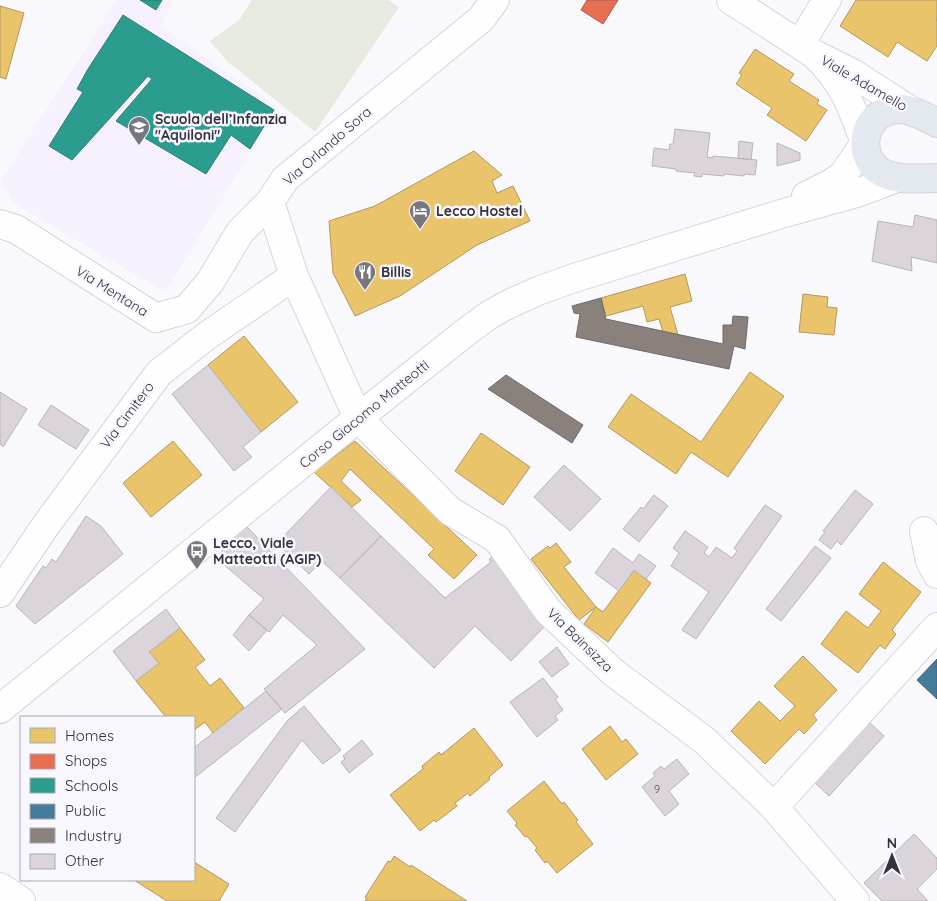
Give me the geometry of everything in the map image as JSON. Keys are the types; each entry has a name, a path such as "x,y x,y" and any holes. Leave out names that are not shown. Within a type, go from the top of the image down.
{"main road":[{"path":"925,118 898,109 884,112 874,119 868,130 865,144 868,158 876,169 885,174 897,178 937,178"}],"street":[{"name":"Via Orlando Sora","path":"270,202 285,179 481,19 494,0"},
{"name":"Viale Adamello","path":"731,0 807,49 854,74 925,118"},
{"path":"807,49 827,0"},
{"name":"Viale Adamello","path":"807,49 831,71 846,95 865,144"},
{"name":"Corso Giacomo Matteotti","path":"781,214 802,198 832,183 843,175 865,144"},
{"name":"Corso Giacomo Matteotti","path":"0,709 358,418 489,315 538,291 574,278 781,214 860,192 897,178"},
{"name":"Via Mentana","path":"0,224 16,229 156,318 187,309 210,282 240,232 270,202"},
{"path":"270,202 294,276 358,418"},
{"name":"Via Cimitero","path":"0,593 46,525 159,373 294,276"},
{"name":"Via Bainsizza","path":"358,418 450,510 497,538 548,611 614,673 704,740 774,807 855,901"},
{"path":"924,531 930,561 937,574"},
{"path":"774,807 937,627"},
{"path":"0,887 21,901"}],"shaded area":[{"name":"Scuola dell’Infanzia \"Aquiloni\"","path":"117,0 173,0 161,27 278,107 167,289 160,289 15,204 1,180"},
{"path":"252,0 388,0 399,7 315,132 227,61 210,41 239,20"}],"building: Homes":[{"path":"856,0 937,0 937,46 927,61 897,42 888,57 840,26"},
{"path":"0,6 24,13 6,79 0,77"},
{"path":"755,49 794,74 789,81 819,100 817,104 827,110 806,141 767,115 772,108 736,84 742,75 739,73"},
{"name":"Lecco Hostel","path":"474,151 502,175 492,181 497,193 513,186 530,221 477,245 400,296 355,316 333,273 329,221 375,206"},
{"path":"685,274 692,301 670,307 678,335 663,332 659,319 647,322 643,306 606,316 601,298"},
{"path":"803,294 828,297 827,307 837,308 834,335 799,332"},
{"path":"244,336 298,402 261,432 208,365"},
{"path":"750,372 784,396 728,477 691,452 676,474 608,427 631,394 701,442"},
{"path":"481,433 530,467 503,505 455,471"},
{"path":"173,441 202,475 151,517 123,483"},
{"path":"355,441 477,555 454,579 428,555 434,549 350,469 341,481 361,500 352,507 314,472"},
{"path":"556,543 571,562 564,567 596,607 579,620 531,559 548,546 550,548"},
{"path":"883,562 921,592 892,630 896,634 885,649 880,645 858,673 821,644 846,611 868,628 881,611 859,594"},
{"path":"634,570 651,583 608,642 584,624 596,607 603,612"},
{"path":"180,628 205,660 195,667 210,686 220,678 244,708 213,733 205,722 195,729 195,716 165,716 136,681 159,663 149,652"},
{"path":"803,656 837,690 813,715 817,720 804,734 799,729 765,764 731,731 759,701 780,721 795,706 774,686"},
{"path":"610,726 622,742 626,739 638,754 606,780 582,749"},
{"path":"474,728 503,765 470,796 468,793 455,803 457,806 436,822 434,820 420,831 390,795 423,769 422,766 439,752 441,755"},
{"path":"544,781 562,804 564,802 578,820 576,822 593,844 557,873 547,861 545,863 535,850 537,848 515,825 517,823 507,811"},
{"path":"394,856 467,901 365,901 367,898 365,897 388,861 391,862"},
{"path":"195,863 229,884 219,901 167,901 136,881 195,881"}],"building: Shops":[{"path":"587,0 618,0 603,24 581,10"}],"building: Schools":[{"path":"140,0 162,0 156,10"},
{"path":"123,15 274,110 250,149 231,135 206,174 116,121 152,79 148,76 72,160 49,146 83,92 77,89 88,69"}],"building: Public":[{"path":"937,659 937,699 917,680"}],"building: Industry":[{"path":"601,298 606,319 723,344 723,325 732,325 733,316 748,317 745,349 734,346 729,369 576,337 580,314 574,313 572,306"},
{"path":"506,375 583,425 572,443 488,389"}],"building: Other":[{"path":"675,129 710,133 707,157 757,160 755,175 724,174 724,176 702,174 702,177 694,176 695,173 652,166 654,148 669,150 670,144 673,144"},
{"path":"739,141 753,143 751,160 738,158"},
{"path":"777,143 800,153 800,160 777,166"},
{"path":"915,215 937,220 937,263 911,257 912,271 872,261 878,221 913,227"},
{"path":"208,365 261,432 243,447 252,457 234,471 172,394"},
{"path":"0,392 27,409 3,447 0,444"},
{"path":"51,405 89,430 76,449 38,425"},
{"path":"564,465 601,499 570,531 534,497"},
{"path":"331,487 381,536 340,578 322,561 309,574 277,543"},
{"path":"855,490 873,504 841,545 837,541 831,549 819,540 825,532 823,531"},
{"path":"654,495 668,506 639,542 623,529 641,507 643,509"},
{"path":"765,505 782,516 696,639 682,630 709,592 671,566 679,553 673,548 685,531 708,547 704,553 709,557 716,547 732,558 737,551 734,548"},
{"path":"86,516 101,526 123,554 35,624 16,606 43,566 46,568 52,559 56,562"},
{"path":"245,525 365,649 285,713 264,689 317,645 283,615 269,632 249,615 264,599 216,558"},
{"path":"381,536 445,598 491,562 489,559 498,553 545,626 511,661 475,626 434,668 340,578"},
{"path":"815,546 831,558 781,621 766,609"},
{"path":"613,548 633,563 639,554 656,566 646,579 634,570 619,591 595,573"},
{"path":"166,609 180,628 149,652 159,663 136,681 113,651"},
{"path":"249,615 267,630 249,651 233,635"},
{"path":"557,647 569,664 552,677 539,662"},
{"path":"543,678 558,697 555,699 563,710 555,716 558,720 537,737 510,702"},
{"path":"266,691 282,709 195,777 195,747"},
{"path":"304,706 341,750 323,764 302,740 235,832 216,818 287,721"},
{"path":"869,722 884,736 829,796 813,781"},
{"path":"362,740 373,754 349,773 341,762 345,759 343,756"},
{"path":"677,759 689,774 669,791 679,804 665,816 642,787 655,776 653,773 661,766 664,769"},
{"path":"914,834 937,858 937,869 917,889 928,901 882,901 864,883"}],"place":[{"name":"Scuola dell’Infanzia \"Aquiloni\"","path":"139,146"},
{"name":"Lecco Hostel","path":"420,230"},
{"name":"Billis","path":"365,291"},
{"name":"Lecco, Viale Matteotti (AGIP)","path":"197,570"}]}
